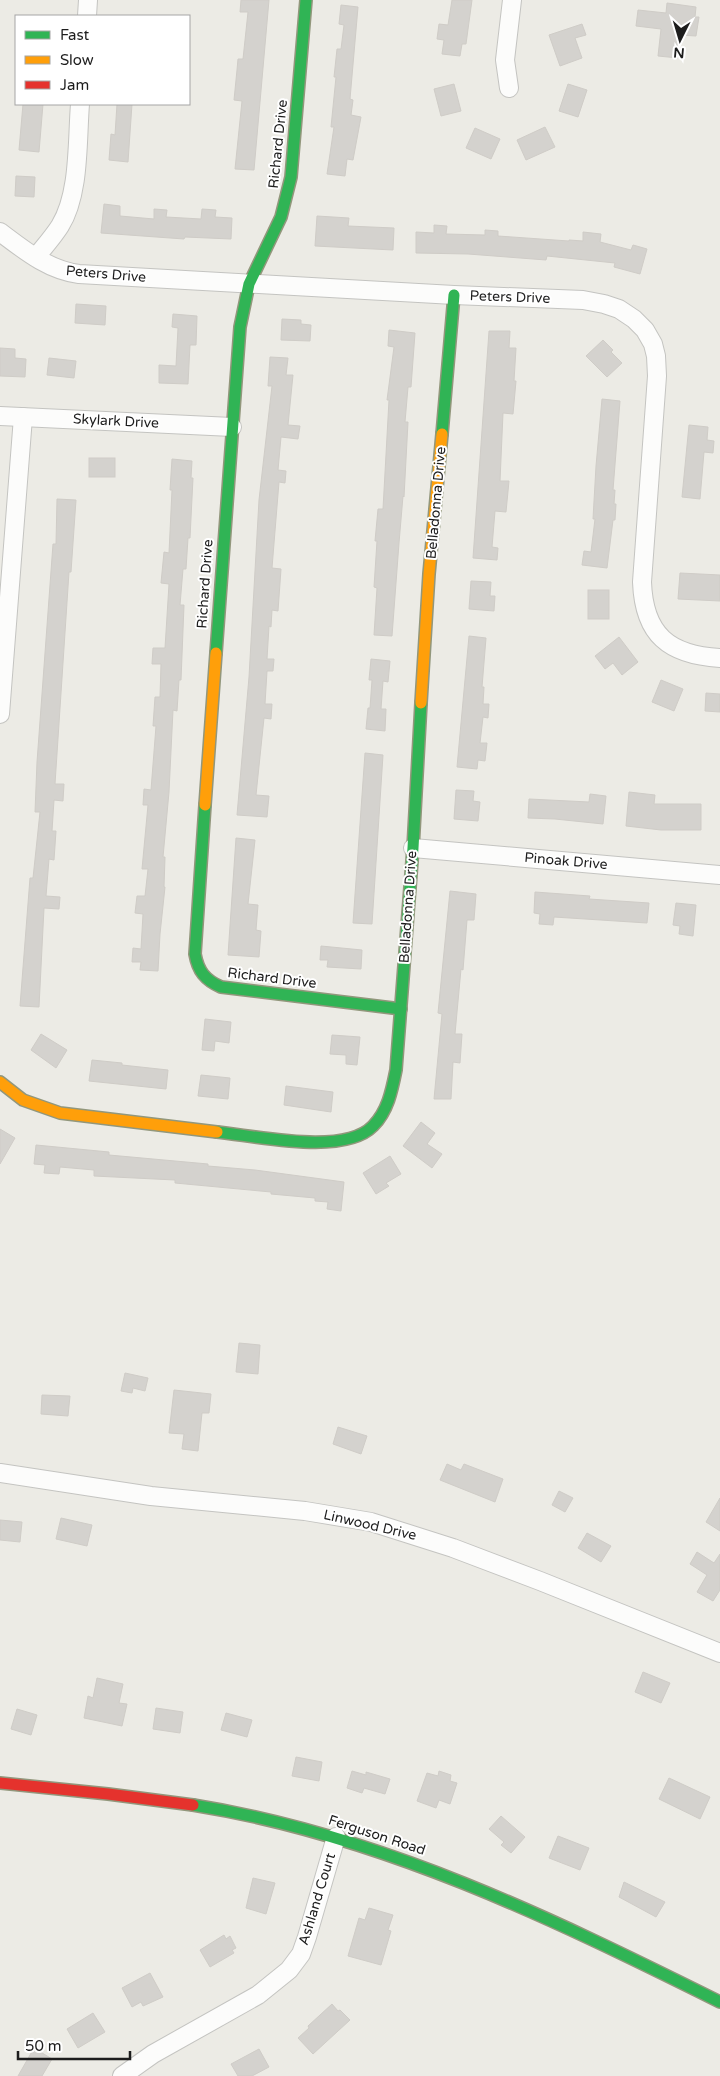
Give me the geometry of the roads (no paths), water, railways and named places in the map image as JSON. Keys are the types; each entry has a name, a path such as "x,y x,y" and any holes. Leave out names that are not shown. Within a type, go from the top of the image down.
{"street":[{"path":"87,15 88,0"},
{"name":"Richard Drive","path":"306,0 292,177 282,217 249,284 240,327 196,922 196,963 202,976 209,982 221,987 401,1009"},
{"path":"509,88 505,60 512,0"},
{"path":"36,257 60,226 70,202 74,182 80,105"},
{"name":"Peters Drive","path":"0,232 56,269 79,274 454,295 583,300 619,309 634,319 645,330 655,350 657,376 642,601 652,625 662,638 674,648 699,657 720,658"},
{"name":"Belladonna Drive","path":"0,1082 15,1096 31,1105 70,1115 315,1142 352,1140 382,1117 394,1087 401,1009 413,848 429,574 454,295"},
{"name":"Skylark Drive","path":"0,416 232,427"},
{"path":"0,714 22,417"},
{"name":"Pinoak Drive","path":"413,848 720,874"},
{"name":"Linwood Drive","path":"0,1473 151,1496 305,1511 371,1522 413,1534 496,1564 720,1653"},
{"name":"Ferguson Road","path":"0,1783 196,1805 286,1823 336,1837 405,1858 499,1895 720,2002"},
{"name":"Ashland Court","path":"122,2076 153,2054 258,1994 289,1970 300,1954 307,1937 336,1837"}]}
